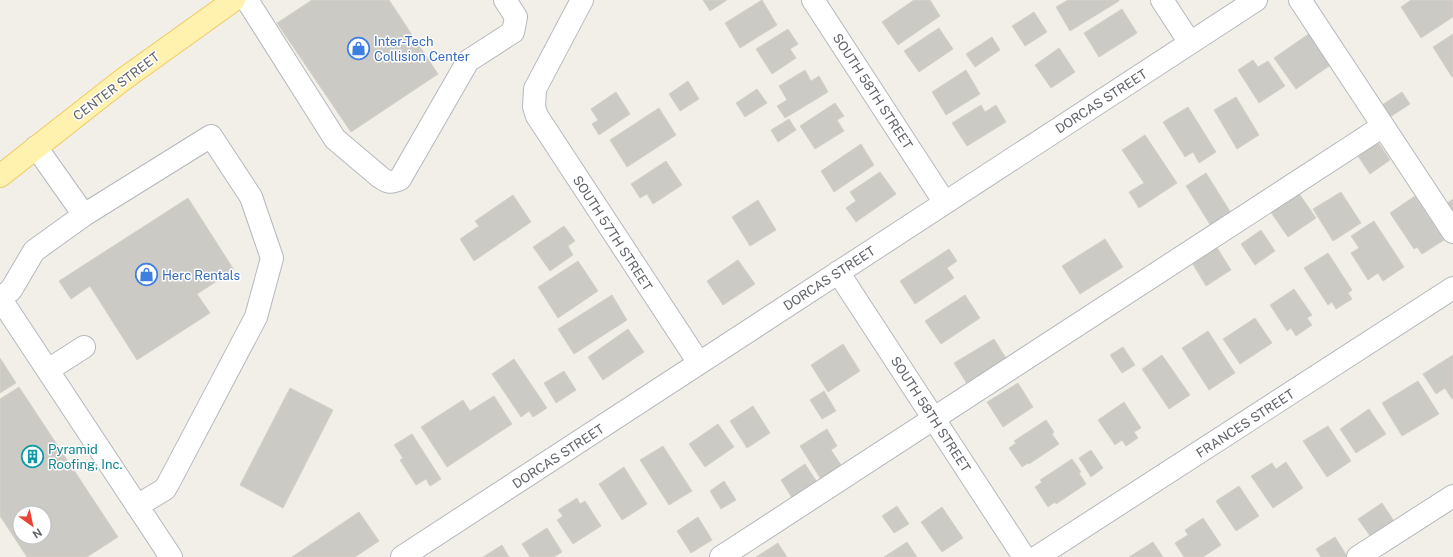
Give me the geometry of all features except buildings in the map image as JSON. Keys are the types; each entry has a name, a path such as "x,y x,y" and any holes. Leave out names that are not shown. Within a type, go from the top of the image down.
{"main road":[{"name":"CENTER STREET","path":"0,176 121,81 234,0"}],"street":[{"path":"247,0 335,139 388,183 400,179 468,61 513,32 516,17 505,0"},
{"name":"SOUTH 57TH STREET","path":"582,0 535,88 534,107 537,116 699,364"},
{"name":"SOUTH 58TH STREET","path":"813,0 945,202"},
{"path":"1162,0 1190,43"},
{"name":"DORCAS STREET","path":"402,557 1256,0"},
{"path":"1300,0 1453,232"},
{"path":"721,557 1383,126"},
{"path":"137,506 165,489 170,482 256,317 272,258 251,197 211,136 84,215 34,251 11,290 0,298 48,370 137,506 171,557"},
{"path":"36,147 84,215"},
{"name":"SOUTH 58TH STREET","path":"838,272 1024,557"},
{"name":"FRANCES STREET","path":"1037,557 1453,288"},
{"path":"48,370 84,346"},
{"path":"1358,557 1453,496"}],"place":[{"name":"Inter-Tech Collision Center","path":"358,48"},
{"name":"Herc Rentals","path":"147,275"},
{"name":"Pyramid Roofing, Inc.","path":"32,456"}]}
